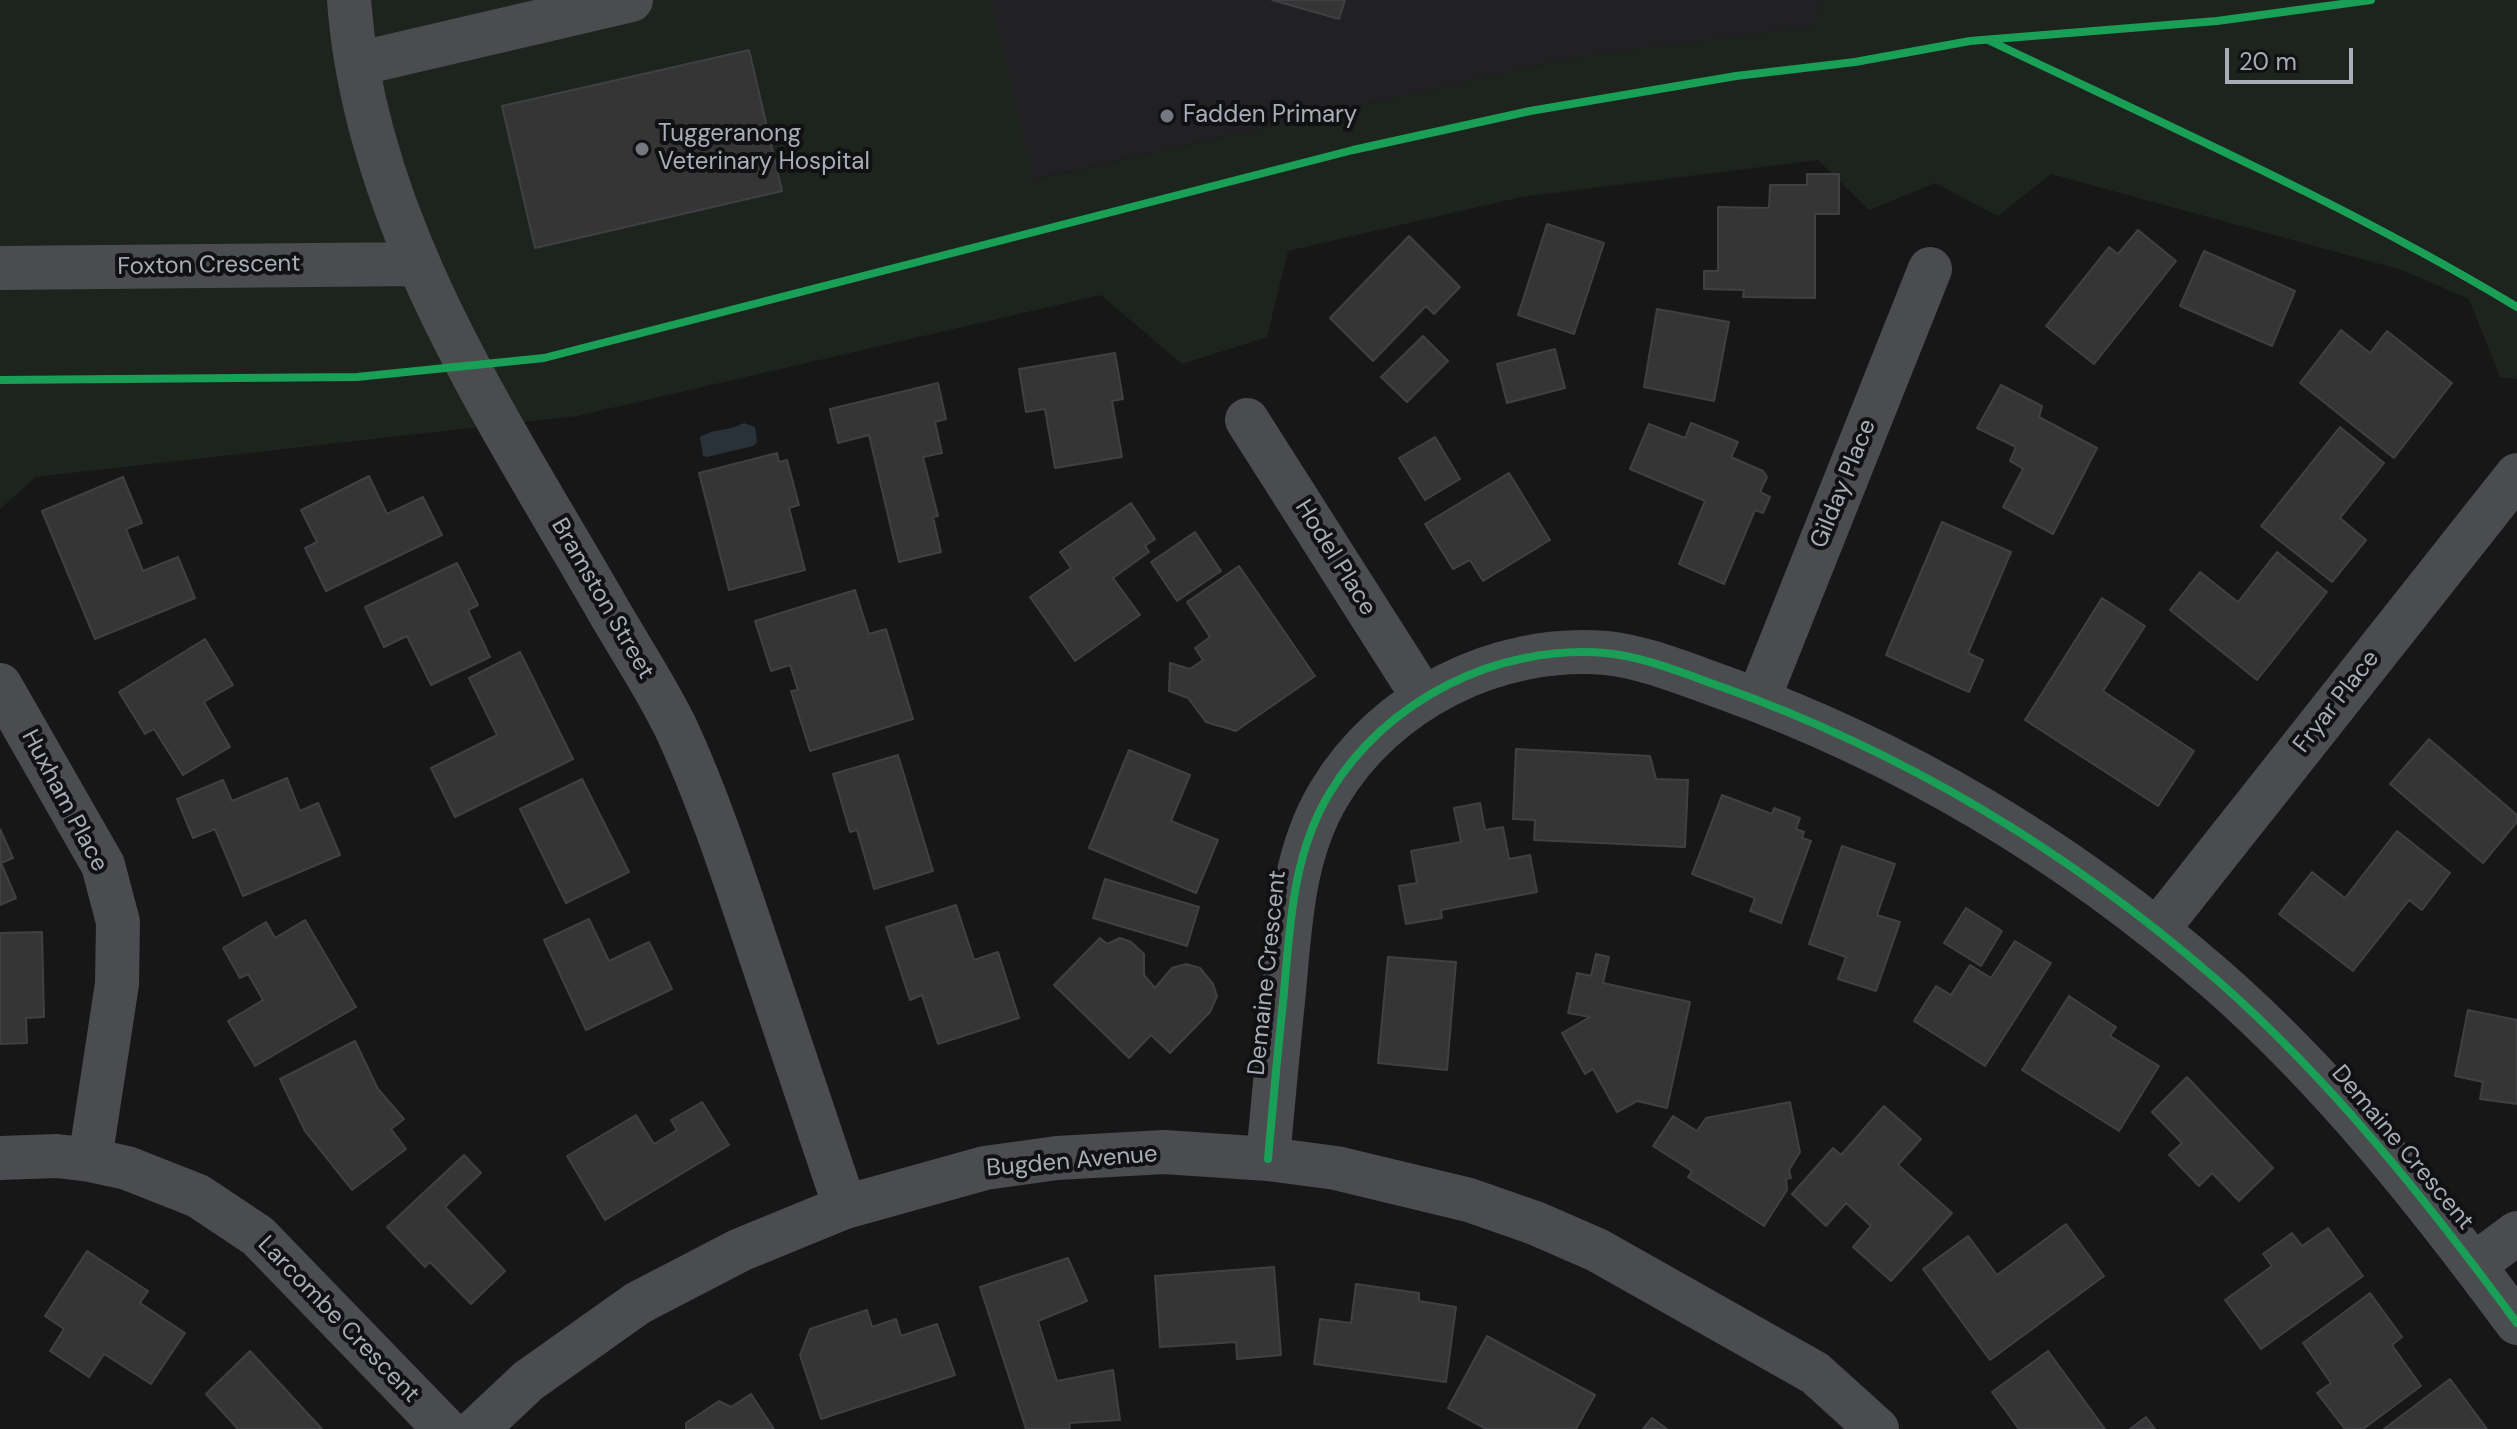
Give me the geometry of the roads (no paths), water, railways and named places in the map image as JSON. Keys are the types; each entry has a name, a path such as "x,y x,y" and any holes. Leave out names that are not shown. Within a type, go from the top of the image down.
{"street":[{"name":"Bramston Street","path":"349,0 357,64 368,116 394,204 418,264 483,392 675,726 723,844 845,1207"},
{"path":"357,64 631,0"},
{"name":"Foxton Crescent","path":"0,268 418,264"},
{"name":"Gilday Place","path":"1758,700 1930,269"},
{"name":"Hodel Place","path":"1247,420 1423,697"},
{"name":"Fryar Place","path":"2157,930 2517,475"},
{"name":"Demaine Crescent","path":"1268,1159 1291,911 1302,851 1329,793 1370,741 1423,697 1482,669 1545,654 1607,653 1665,667 1758,700 1919,773 2019,831 2157,930 2220,983 2336,1095 2389,1156 2517,1323"},
{"name":"Huxham Place","path":"0,685 103,865 118,922 117,984 90,1160"},
{"name":"Bugden Avenue","path":"477,1429 528,1381 638,1303 740,1250 845,1207 985,1168 1057,1158 1164,1152 1268,1159 1351,1172 1469,1200 1521,1218 1597,1250 1815,1373 1877,1429"},
{"name":"Larcombe Crescent","path":"0,1158 57,1156 90,1160 127,1168 198,1196 258,1236 445,1429"},
{"path":"2474,1265 2517,1233"},
{"name":"Bugden Avenue","path":"1707,1311 1843,1429"}],"place":[{"name":"Fadden Primary","path":"1167,116"},
{"name":"Tuggeranong Veterinary Hospital","path":"642,149"}]}
